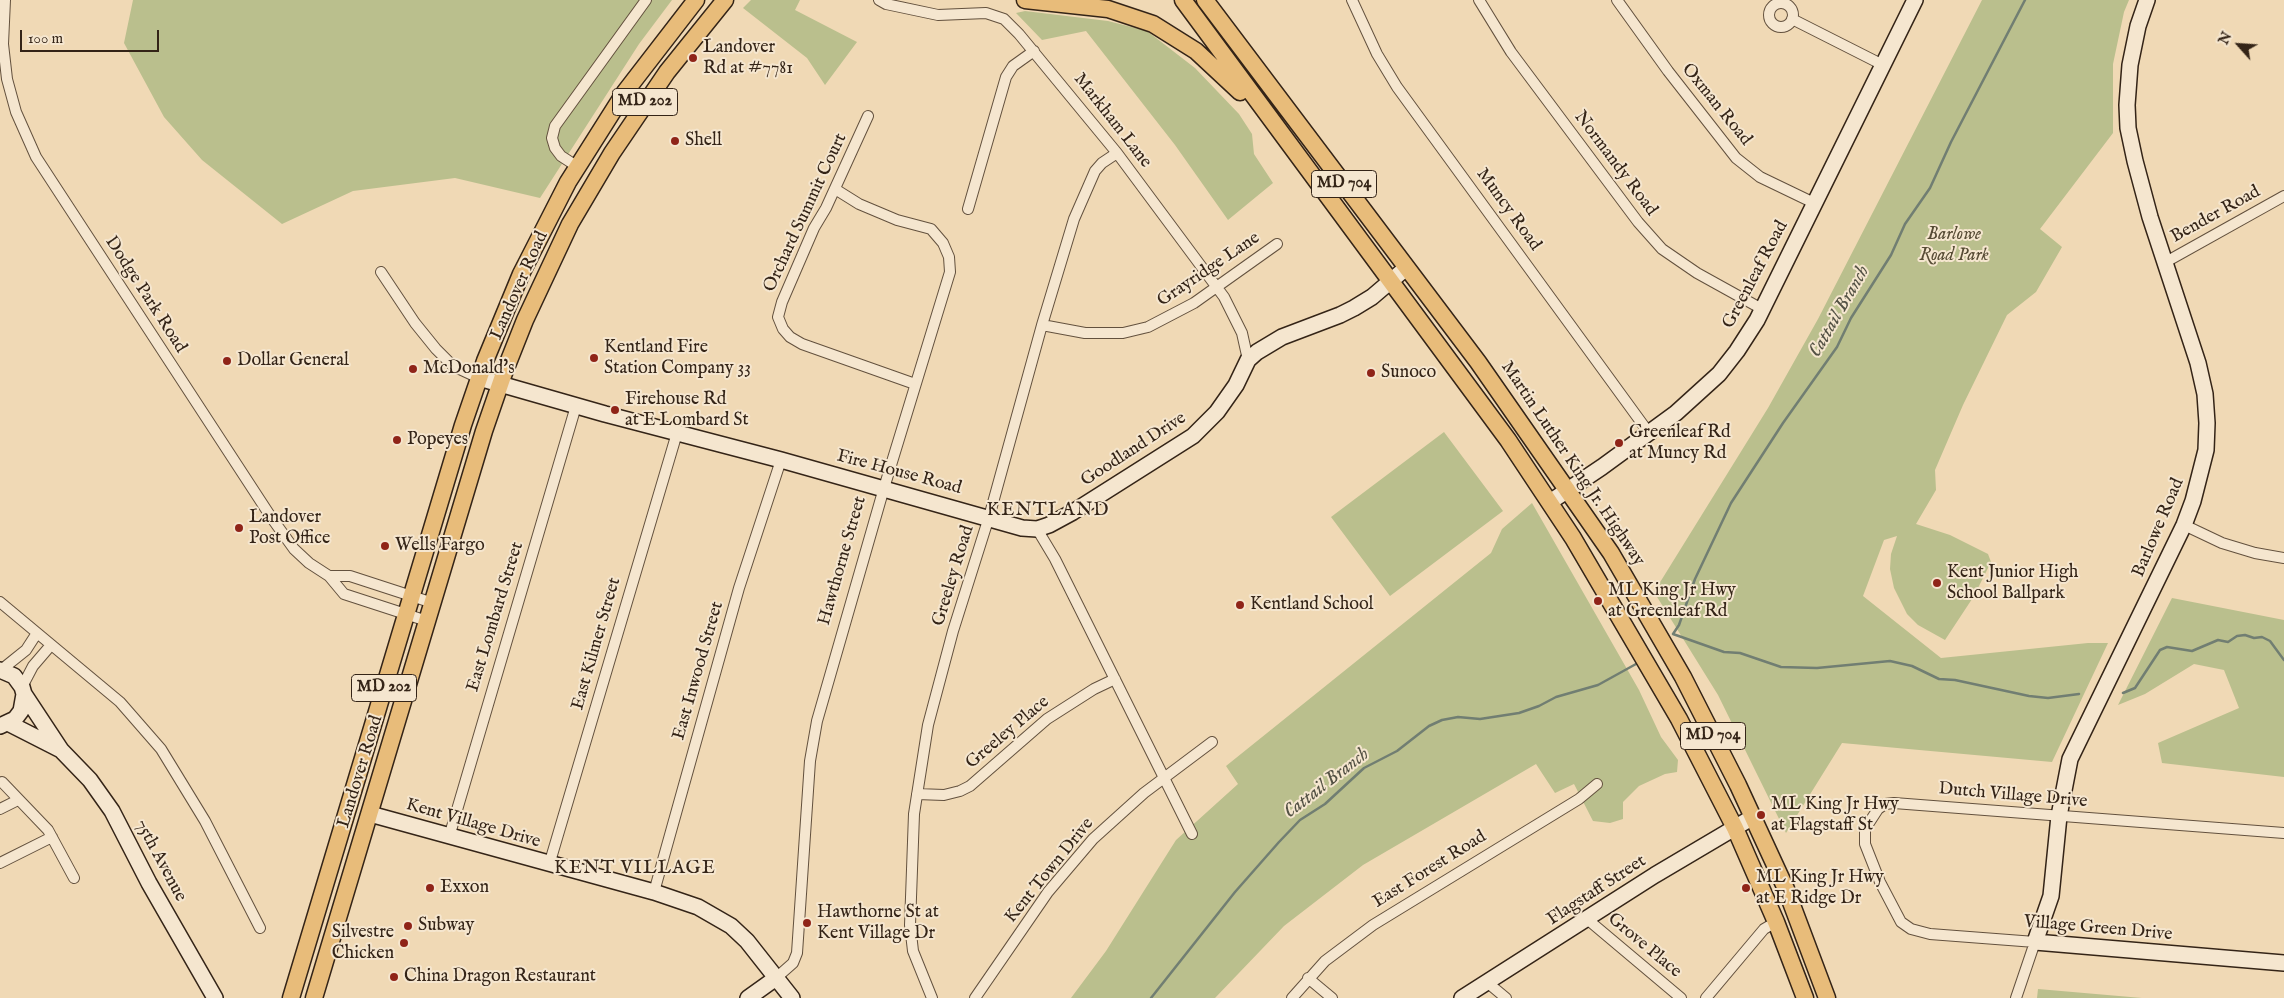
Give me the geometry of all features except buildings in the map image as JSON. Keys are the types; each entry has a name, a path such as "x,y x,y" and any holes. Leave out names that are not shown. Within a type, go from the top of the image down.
{"main road":[{"name":"Landover Road","path":"291,998 479,378 521,274 578,167 640,71 696,0"},
{"name":"Landover Road","path":"314,998 500,384 525,320 553,257 596,178 662,79 725,0"},
{"path":"1025,0 1108,9 1129,14 1164,29 1185,42 1217,68 1288,142"},
{"name":"MD 704","path":"1183,0 1508,440 1550,502 1675,711 1735,828 1776,922 1805,998"},
{"name":"Martin Luther King Jr. Highway","path":"1205,0 1478,362 1611,553 1697,703 1753,817 1786,889 1827,998"},
{"path":"1219,0 1227,17 1281,100"},
{"path":"578,167 596,178"}],"street":[{"name":"Dodge Park Road","path":"5,0 3,35 7,79 16,112 36,157 279,530 301,556 329,576 344,594 427,621"},
{"path":"578,167 561,156 555,148 552,138 555,126 646,0"},
{"name":"Markham Lane","path":"879,0 886,4 938,15 971,13 1004,19 1034,51 1117,153 1217,288 1232,311 1242,333 1248,360"},
{"name":"Muncy Road","path":"1352,0 1377,54 1397,87 1649,433"},
{"name":"Normandy Road","path":"1479,0 1507,45 1556,113 1638,222 1662,249 1676,261 1762,309"},
{"name":"Greenleaf Road","path":"1550,502 1682,408 1718,374 1737,351 1757,320 1915,0"},
{"name":"Barlowe Road","path":"2016,998 2050,896 2065,776 2072,754 2184,525 2201,476 2206,450 2208,423 2205,394 2198,363 2164,263 2136,168 2128,128 2127,105 2131,58 2138,26 2147,0"},
{"name":"Oxman Road","path":"1621,2 1673,78 1736,158 1760,177 1814,203"},
{"path":"1792,19 1883,65"},
{"path":"968,209 1006,77 1013,66 1034,51"},
{"name":"Orchard Summit Court","path":"868,116 814,228 782,302 778,317 783,329 790,337 802,344 914,384"},
{"name":"Greeley Road","path":"932,998 913,951 910,926 911,864 917,794 926,732 1074,219 1089,180 1102,163 1117,153"},
{"name":"Hawthorne Street","path":"748,998 793,963 797,953 814,736 841,635 914,384 950,272 949,257 943,244 931,229 897,220 859,204 834,189"},
{"name":"Bender Road","path":"2164,263 2284,196"},
{"name":"Grayridge Lane","path":"1042,325 1085,333 1123,333 1148,327 1169,318 1217,288 1277,244"},
{"path":"1248,360 1282,337 1340,315 1372,297 1406,268"},
{"path":"381,272 415,323 436,349 453,366 479,378"},
{"name":"Goodland Drive","path":"1037,529 1073,512 1192,436 1217,412 1236,385 1248,360"},
{"name":"Fire House Road","path":"479,378 576,406 884,488 1022,528 1037,529"},
{"name":"East Lombard Street","path":"449,837 576,406"},
{"name":"East Kilmer Street","path":"549,865 677,433"},
{"name":"East Inwood Street","path":"654,892 742,579 781,460"},
{"path":"2184,525 2222,543 2255,553 2284,558"},
{"path":"1037,529 1055,560 1192,834"},
{"path":"329,576 350,576 433,603"},
{"path":"0,602 120,702 160,749 205,821 260,928"},
{"path":"0,670 26,650 37,633"},
{"path":"4,725 21,711 23,691 33,666 50,645"},
{"name":"75th Avenue","path":"0,670 14,676 60,750 90,780 112,812 149,883 216,998"},
{"name":"Greeley Place","path":"917,794 944,795 970,786 1047,719 1094,689 1115,679"},
{"name":"75th Avenue","path":"4,725 60,750"},
{"name":"Kent Town Drive","path":"975,998 1038,907 1070,865 1118,815 1212,742"},
{"path":"2,782 52,837 74,878"},
{"name":"East Forest Road","path":"1292,998 1308,978 1332,955 1373,925 1579,799 1597,784"},
{"path":"0,809 18,800"},
{"name":"Dutch Village Drive","path":"1911,929 1899,920 1865,844 1866,829 1878,809 1885,804 1894,803 2284,834"},
{"name":"Kent Village Drive","path":"370,814 549,865 654,892 698,907 731,926 747,941 792,998"},
{"name":"Flagstaff Street","path":"1462,998 1753,817"},
{"path":"0,863 52,837"},
{"name":"Grove Place","path":"1587,919 1681,998"},
{"path":"1706,998 1759,934 1776,922"},
{"name":"Village Green Drive","path":"1911,929 1944,935 2284,963"},
{"path":"1308,978 1332,998"},
{"path":"1488,983 1506,998"}],"green space":[{"path":"133,0 672,0 639,44 540,198 455,178 353,191 282,224 202,160 164,117 124,43"},
{"path":"751,0 800,0 795,10 857,42 825,85 807,58 743,8"},
{"name":"Barlowe Road Park","path":"1982,0 2129,0 2124,12 2113,64 2113,133 2040,229 2062,247 2036,292 2007,315 1963,405 1935,470 1936,490 1916,524 1950,535 1988,554 1991,562 1974,596 1945,640 1918,625 1907,614 1894,588 1890,569 1891,554 1897,536 1884,540 1863,596 1941,658 2088,643 2108,643 2052,762 1842,743 1786,833 1718,695 1654,592 1768,408 1818,319"},
{"path":"1025,11 1108,21 1147,31 1195,68 1239,114 1252,134 1254,154 1273,183 1228,220 1175,145 1086,31 1042,40 1016,13"},
{"path":"1444,432 1503,511 1390,596 1331,517"},
{"path":"1532,503 1639,690 1661,737 1678,760 1677,772 1665,774 1639,786 1623,802 1623,819 1610,823 1593,821 1574,784 1555,793 1536,764 1363,865 1284,926 1215,998 1071,998 1106,951 1176,840 1238,784 1226,766 1491,553 1502,529"},
{"path":"2172,598 2284,620 2284,777 2162,763 2158,743 2239,708 2224,670 2194,664 2145,694 2118,705"},
{"path":"2038,989 2142,998 2037,998"}],"waterway":[{"name":"Cattail Branch","path":"2025,0 1951,142 1930,188 1905,224 1891,255 1851,318 1837,347 1783,423 1731,503 1695,579 1679,625 1673,634 1724,652 1740,653 1781,667 1817,668 1890,661 1912,666 1939,679 1955,680 2029,696 2048,698 2079,694"},
{"path":"2123,693 2135,688 2160,650 2167,647 2192,651 2218,640 2228,642 2237,636 2245,635 2254,638 2262,637 2270,641 2284,660"},
{"name":"Cattail Branch","path":"1151,998 1235,892 1279,842 1300,820 1325,804 1364,768 1397,751 1429,726 1442,720 1458,717 1480,719 1519,713 1539,706 1556,697 1598,685 1636,664"}],"place":[{"name":"Landover Rd at #7781","path":"693,58"},
{"name":"Shell","path":"675,141"},
{"name":"Kentland Fire Station Company 33","path":"594,358"},
{"name":"Dollar General","path":"227,361"},
{"name":"McDonald's","path":"413,369"},
{"name":"Sunoco","path":"1371,373"},
{"name":"Firehouse Rd at E Lombard St","path":"615,410"},
{"name":"Popeyes","path":"397,440"},
{"name":"Greenleaf Rd at Muncy Rd","path":"1619,443"},
{"name":"Landover Post Office","path":"239,528"},
{"name":"Wells Fargo","path":"385,546"},
{"name":"Kent Junior High School Ballpark","path":"1937,583"},
{"name":"ML King Jr Hwy at Greenleaf Rd","path":"1598,601"},
{"name":"Kentland School","path":"1240,605"},
{"name":"ML King Jr Hwy at Flagstaff St","path":"1761,815"},
{"name":"Exxon","path":"430,888"},
{"name":"ML King Jr Hwy at E Ridge Dr","path":"1746,888"},
{"name":"Hawthorne St at Kent Village Dr","path":"807,923"},
{"name":"Subway","path":"408,926"},
{"name":"Silvestre Chicken","path":"404,943"},
{"name":"China Dragon Restaurant","path":"394,977"}],"district":[{"name":"KENTLAND","path":"1048,511"},
{"name":"KENT VILLAGE","path":"635,869"}]}
